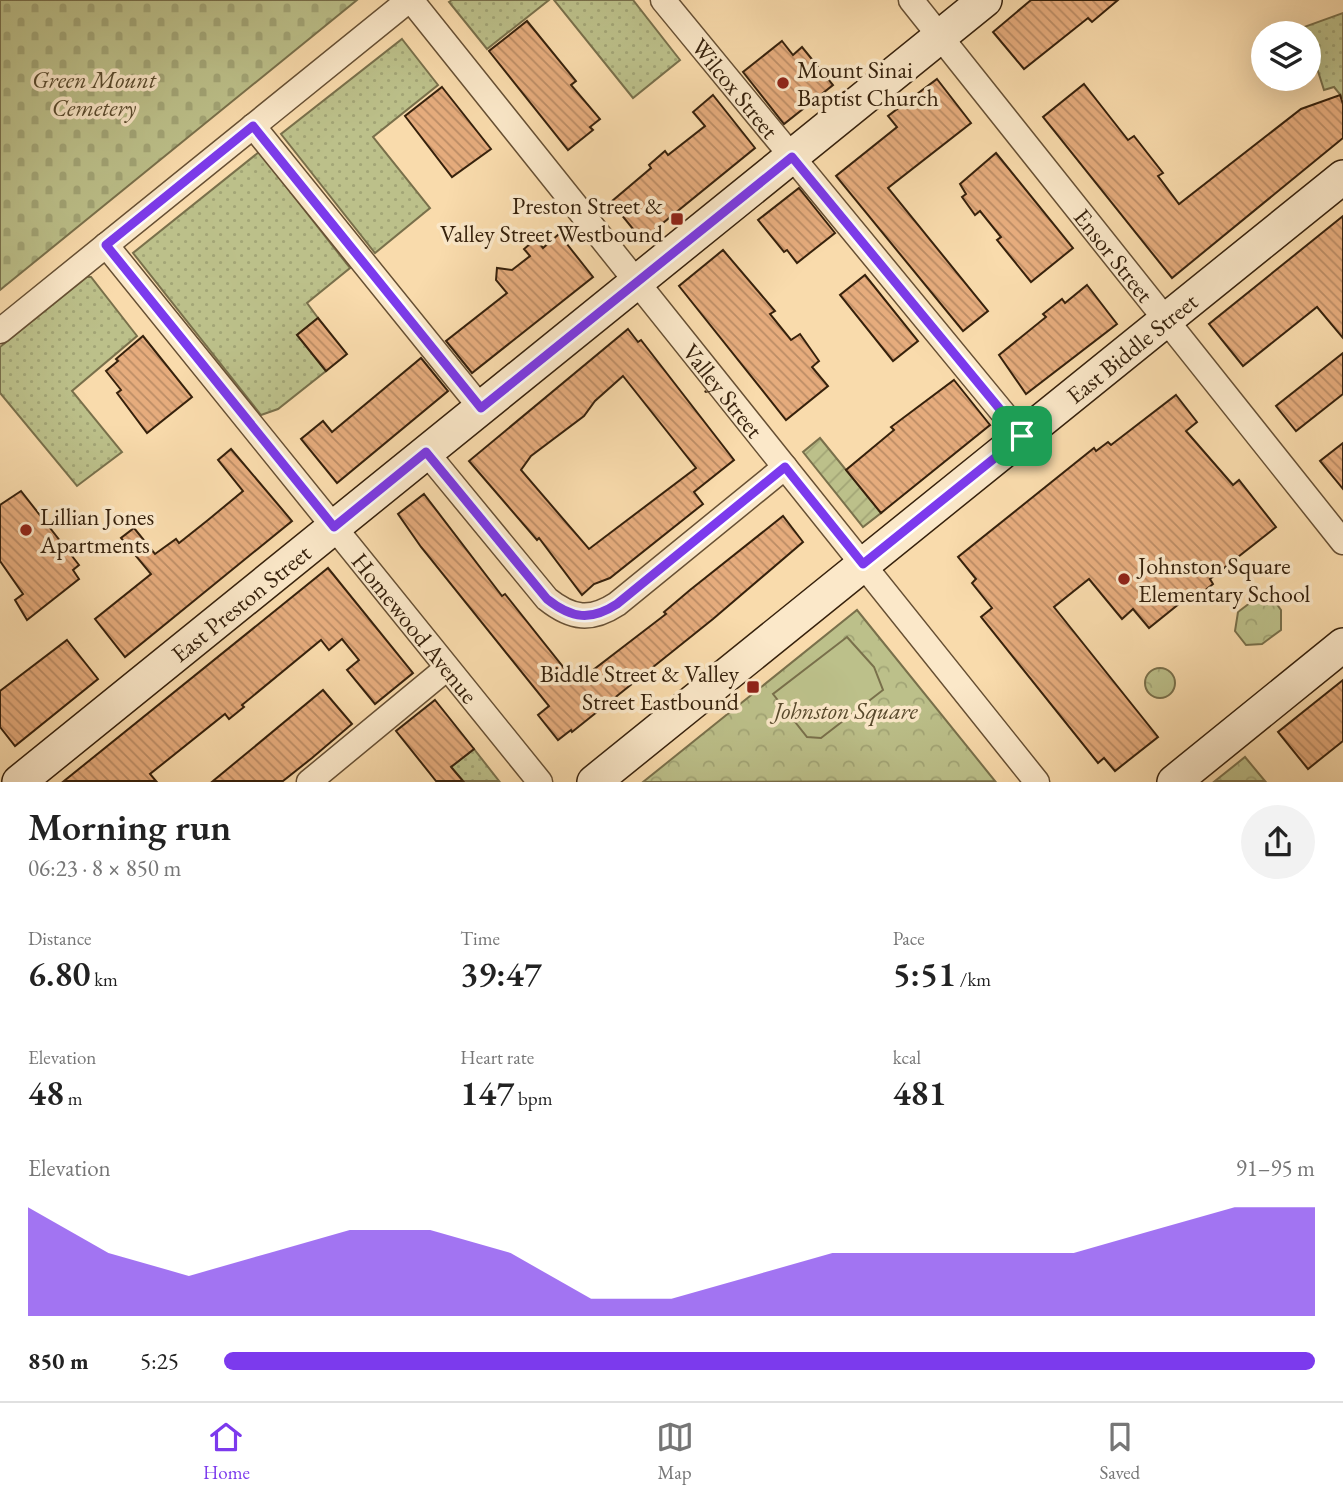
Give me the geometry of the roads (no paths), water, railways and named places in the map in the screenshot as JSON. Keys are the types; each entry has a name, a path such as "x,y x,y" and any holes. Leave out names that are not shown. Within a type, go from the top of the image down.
{"main road":[{"name":"East Preston Street","path":"19,782 985,0"},
{"name":"East Biddle Street","path":"594,782 1343,177"},
{"path":"1174,782 1343,645"}],"street":[{"path":"0,331 410,0"},
{"name":"Valley Street","path":"410,0 1037,782"},
{"name":"Wilcox Street","path":"663,0 1022,436"},
{"name":"Ensor Street","path":"911,0 1343,542"},
{"path":"253,126 481,408"},
{"name":"Homewood Avenue","path":"106,245 540,782"},
{"path":"426,452 547,599 561,610 591,617 617,604 785,467"},
{"path":"309,782 447,668"}],"place":[{"name":"Mount Sinai Baptist Church","path":"783,83"},
{"name":"Preston Street & Valley Street Westbound","path":"677,219"},
{"name":"Lillian Jones Apartments","path":"26,530"},
{"name":"Johnston Square Elementary School","path":"1124,579"},
{"name":"Biddle Street & Valley Street Eastbound","path":"753,687"}],"park label":[{"name":"Green Mount Cemetery","path":"94,93"},
{"name":"Johnston Square","path":"846,710"}]}
